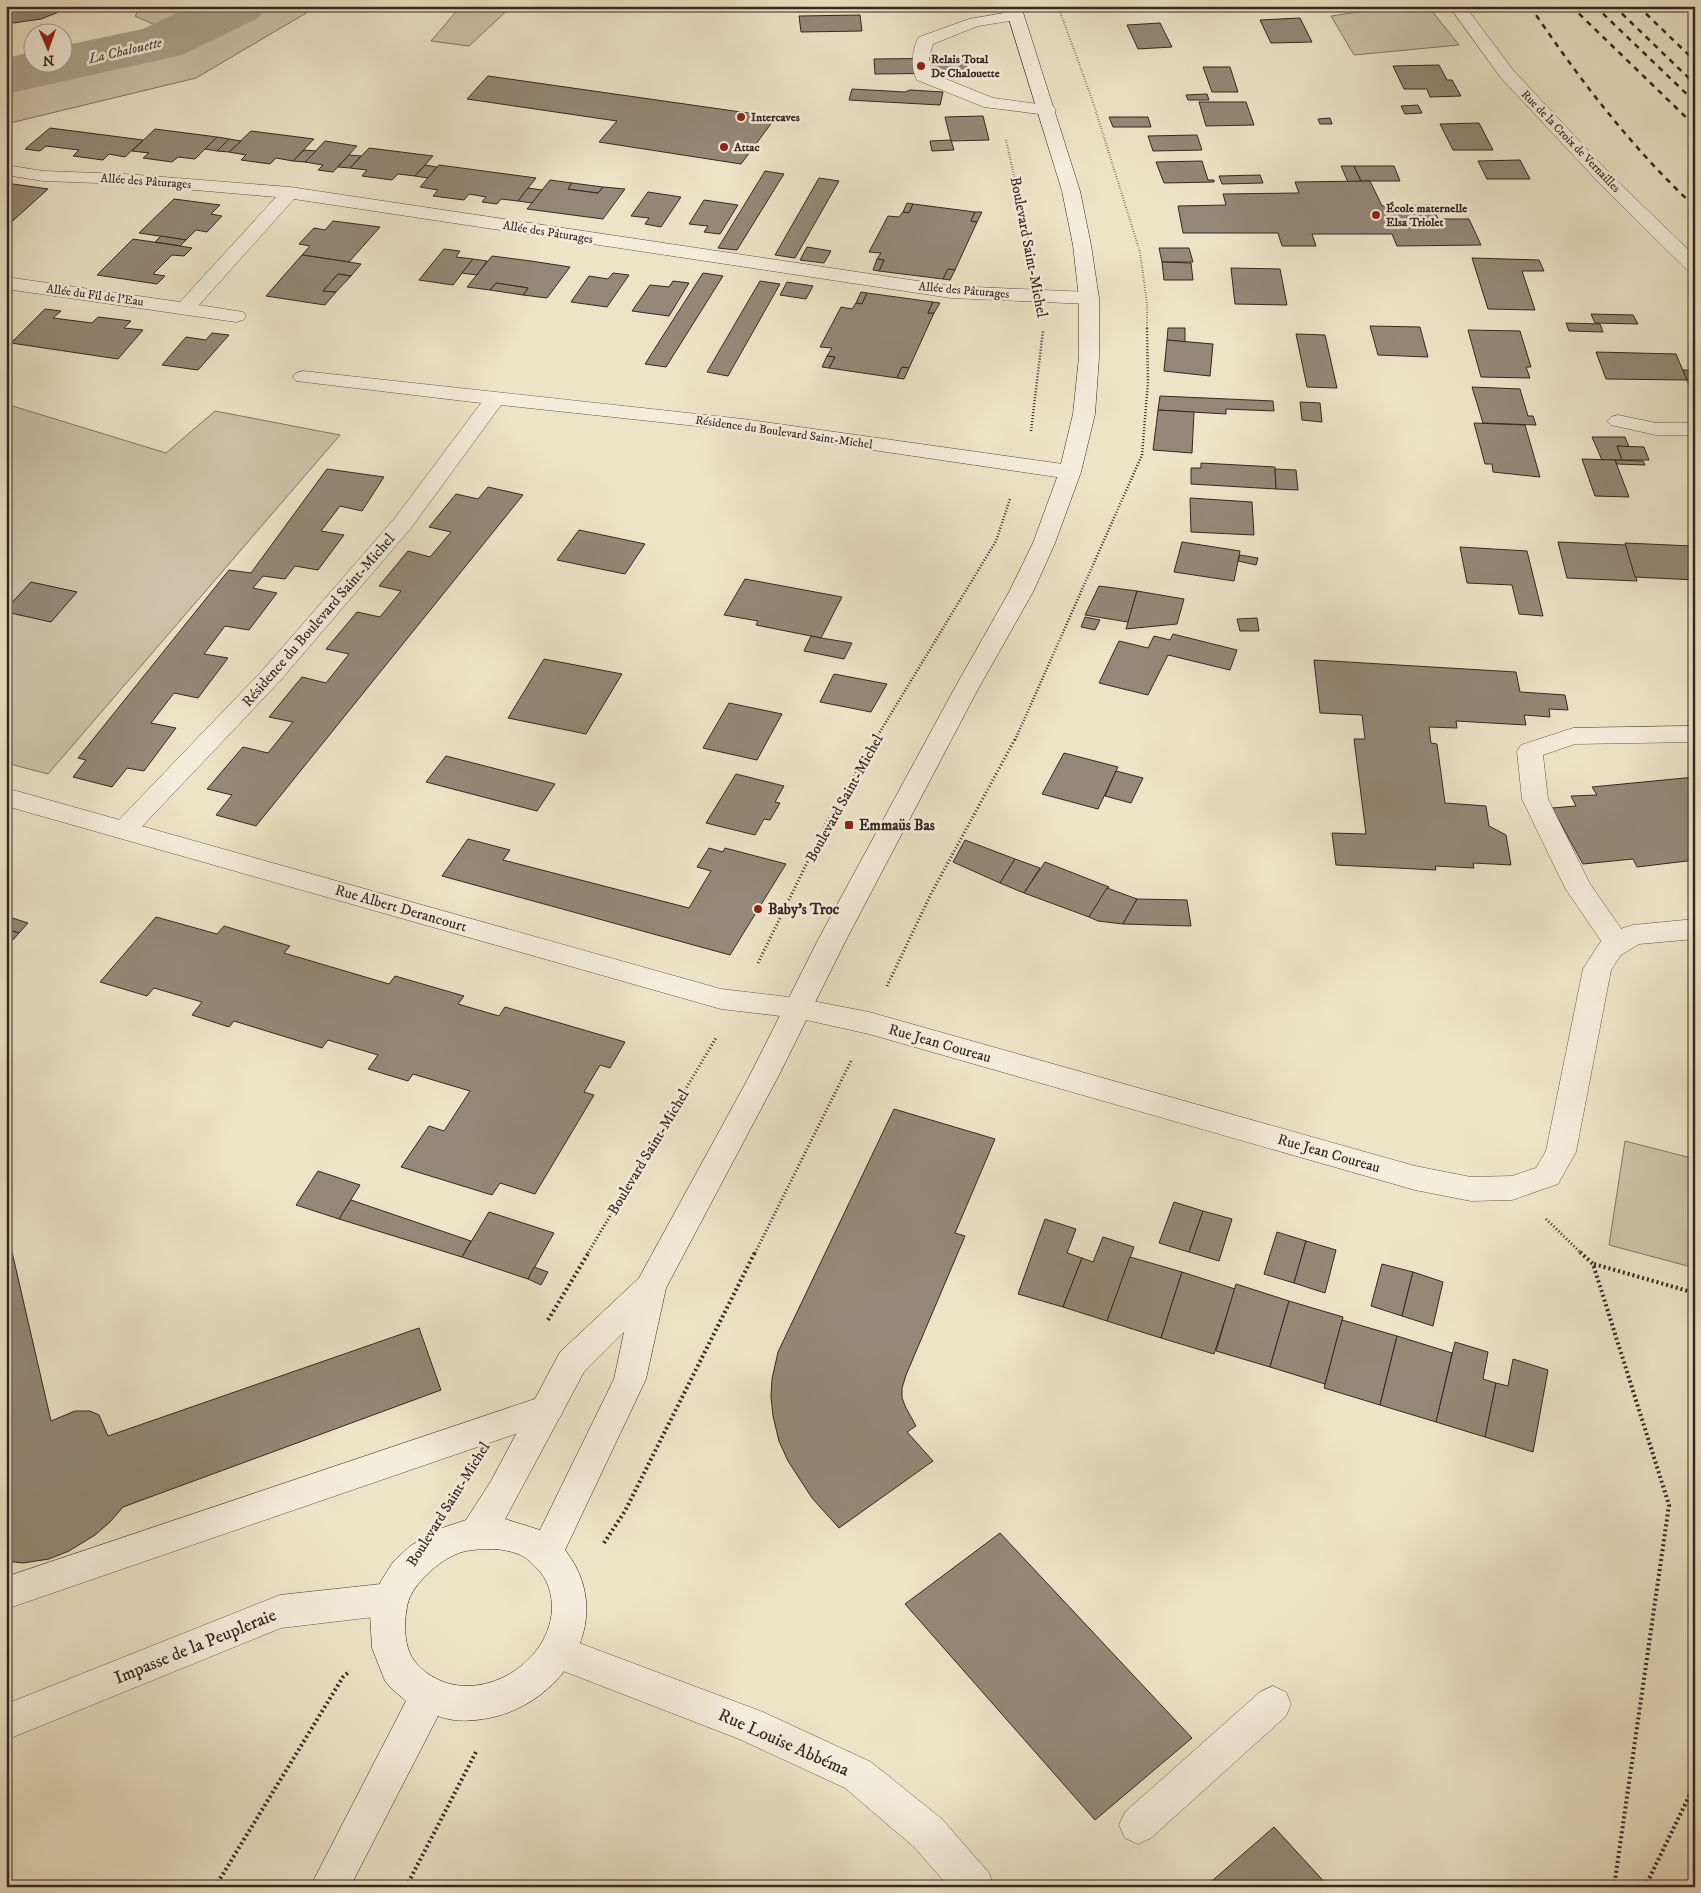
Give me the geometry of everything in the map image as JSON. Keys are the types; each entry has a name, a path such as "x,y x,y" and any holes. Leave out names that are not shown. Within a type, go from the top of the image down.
{"street":[{"name":"Rue de la Croix de Vernailles","path":"1458,6 1507,74 1607,181 1695,267"},
{"path":"546,1554 630,1379 650,1287 764,1075 797,1008 965,691 1021,592 1044,543 1070,472 1084,414 1089,357 1090,298 1071,191 1047,110 1014,11 975,22 925,41 921,57 923,76 953,90 996,104 1047,110"},
{"name":"Allée des Pâturages","path":"6,170 43,176 125,179 290,193 952,292 1090,298"},
{"path":"185,308 290,193"},
{"name":"Allée du Fil de l'Eau","path":"6,282 236,316"},
{"name":"Résidence du Boulevard Saint-Michel","path":"302,377 743,425 1070,472"},
{"name":"Résidence du Boulevard Saint-Michel","path":"124,830 302,641 403,523 496,397"},
{"path":"1618,421 1656,429 1695,429"},
{"path":"1618,944 1578,888 1535,799 1530,751 1573,736 1695,734"},
{"name":"Rue Albert Derancourt","path":"6,797 702,993 738,1001 797,1008"},
{"name":"Rue Jean Coureau","path":"797,1008 870,1023 1415,1178 1471,1189 1512,1188 1547,1176 1561,1152 1597,969 1611,948 1633,935 1695,929"},
{"path":"476,1534 503,1492 572,1362 650,1287"},
{"path":"6,1593 547,1409"},
{"path":"496,1533 514,1537 532,1543 546,1554 557,1566 564,1580 569,1596 570,1614 566,1634 558,1652 545,1670 527,1684 504,1696 478,1703 452,1702 429,1695 408,1681 394,1663 386,1640 386,1620 391,1599 411,1568 430,1552 452,1540 476,1534 496,1533"},
{"name":"Impasse de la Peupleraie","path":"6,1722 280,1612 391,1599"},
{"name":"Rue Louise Abbéma","path":"558,1652 750,1725 858,1775 928,1832 975,1887"},
{"path":"329,1887 429,1695"},
{"path":"1138,1825 1273,1704"}],"path":[{"name":"Boulevard Saint-Michel","path":"545,1326 738,1001 798,884 826,824 996,541 1031,430 1044,327 1040,296 1014,168 996,104"},
{"path":"1512,1188 1593,1264 1695,1293"},
{"path":"1593,1264 1670,1505 1614,1887"},
{"path":"216,1887 343,1677 386,1640"},
{"path":"406,1887 477,1748 483,1741"},
{"path":"1645,1887 1695,1784"}],"shaded area":[{"path":"141,6 318,6 196,78 6,124 6,71 22,68 22,72 72,72 72,58 131,46 173,33 135,16"},
{"path":"461,6 512,6 469,46 431,41"},
{"path":"1359,6 1428,6 1459,45 1354,55 1331,16 1365,11"},
{"path":"6,404 166,453 215,411 340,435 48,774 6,763"},
{"path":"1625,1141 1695,1159 1695,1268 1609,1245"}],"building":[{"path":"6,6 74,6 41,19 6,24"},
{"path":"860,15 862,31 801,32 799,16"},
{"path":"1300,18 1312,42 1271,43 1260,20"},
{"path":"1160,23 1172,47 1138,49 1127,25"},
{"name":"Relais Total De Chalouette","path":"966,58 967,73 875,74 874,59"},
{"path":"1439,65 1447,80 1452,80 1461,96 1430,97 1427,89 1404,89 1393,66"},
{"path":"1203,67 1230,67 1238,92 1212,92"},
{"path":"488,76 776,117 741,164 599,142 617,121 467,99"},
{"path":"852,89 943,92 940,105 849,100"},
{"path":"1207,94 1209,100 1188,100 1186,95"},
{"path":"1199,102 1246,102 1254,125 1206,126"},
{"path":"1418,105 1422,113 1405,114 1401,106"},
{"path":"983,116 989,140 951,141 945,117"},
{"path":"1109,117 1148,117 1151,127 1113,127"},
{"path":"1330,118 1332,124 1320,124 1318,119"},
{"path":"1479,123 1493,150 1453,150 1440,124"},
{"path":"50,128 143,140 125,157 109,154 103,160 73,156 79,150 46,146 40,151 25,149"},
{"path":"155,129 217,137 195,159 178,157 172,162 143,158 149,153 132,151"},
{"path":"251,131 314,139 293,161 276,158 270,164 241,160 246,155 229,152"},
{"path":"1197,135 1202,150 1153,151 1148,136"},
{"path":"217,137 229,139 217,151 205,149"},
{"path":"229,139 241,141 229,152 217,151"},
{"path":"951,140 954,150 932,151 930,141"},
{"path":"325,141 357,146 333,172 318,170 323,165 305,162"},
{"path":"369,148 433,156 415,176 398,174 392,180 362,176 367,170 350,168"},
{"path":"304,150 316,151 305,162 293,161"},
{"path":"349,155 361,156 350,168 338,167"},
{"path":"1520,160 1530,179 1487,179 1478,161"},
{"path":"1202,161 1208,180 1214,180 1214,182 1164,183 1156,162"},
{"path":"425,165 437,167 428,178 415,176"},
{"path":"439,165 536,178 518,201 501,199 497,204 482,202 486,197 469,194 464,200 433,196 438,190 420,187"},
{"path":"1341,166 1354,166 1361,181 1348,182"},
{"path":"1354,166 1394,166 1400,181 1361,181"},
{"path":"765,171 784,174 737,250 718,248"},
{"path":"1260,175 1263,183 1222,184 1219,176"},
{"path":"819,178 839,181 795,258 775,255"},
{"path":"550,180 572,183 568,189 598,193 603,187 625,189 603,219 527,209"},
{"path":"1370,181 1382,206 1432,205 1438,219 1469,219 1481,245 1397,246 1392,234 1312,234 1316,246 1282,246 1278,233 1183,233 1178,206 1226,205 1223,194 1299,193 1295,182"},
{"path":"6,183 48,189 6,227"},
{"path":"572,183 603,187 598,193 568,189"},
{"path":"528,188 542,190 532,203 518,201"},
{"path":"648,192 681,197 661,227 645,224 649,218 631,216"},
{"path":"174,199 220,205 211,214 222,216 207,232 196,230 186,240 139,233"},
{"path":"704,200 738,205 720,234 704,232 708,226 689,224"},
{"path":"907,203 913,204 909,213 903,212"},
{"path":"913,204 975,212 971,221 977,222 955,270 948,269 943,279 879,271 884,260 877,259 881,253 869,252 888,216 899,217 903,212 909,213"},
{"path":"975,212 982,212 977,222 971,221"},
{"path":"333,221 380,227 349,262 302,255 310,246 299,244 314,228 325,230"},
{"path":"161,236 186,240 180,246 155,242"},
{"path":"133,239 192,248 184,256 172,255 153,274 165,276 157,284 97,275"},
{"path":"807,247 831,251 824,263 800,260"},
{"path":"1159,248 1189,248 1193,262 1162,262"},
{"path":"444,249 460,251 456,257 473,259 453,285 419,280"},
{"path":"302,255 361,264 351,276 338,274 323,291 336,292 325,305 266,296"},
{"path":"492,256 570,267 547,298 523,295 528,288 496,283 490,290 467,287"},
{"path":"1472,258 1539,260 1544,271 1522,271 1535,310 1488,309"},
{"path":"473,259 487,261 477,275 462,273"},
{"path":"877,259 884,260 879,271 873,270"},
{"path":"1162,262 1191,263 1193,280 1164,280"},
{"path":"1231,268 1280,269 1287,305 1235,304"},
{"path":"948,269 955,270 950,280 943,279"},
{"path":"613,273 629,275 607,307 571,302 589,276 608,279"},
{"path":"703,273 723,276 666,367 645,364"},
{"path":"338,274 351,276 336,292 323,291"},
{"path":"673,281 689,283 669,316 632,311 650,285 669,287"},
{"path":"760,281 780,284 728,376 707,372"},
{"path":"787,282 813,286 806,299 780,295"},
{"path":"496,283 528,288 523,295 490,290"},
{"path":"861,292 867,293 862,304 856,303"},
{"path":"867,293 933,302 928,313 934,313 909,368 902,367 897,378 829,368 835,357 827,356 832,348 820,347 841,307 852,309 856,303 862,304"},
{"path":"933,302 940,303 934,313 928,313"},
{"path":"45,309 61,311 53,318 92,323 98,317 131,321 124,328 143,330 118,359 11,343"},
{"path":"1591,314 1633,315 1638,324 1595,323"},
{"path":"1566,323 1600,324 1603,332 1569,331"},
{"path":"1370,326 1420,327 1428,357 1378,355"},
{"path":"1168,328 1185,328 1185,342 1167,340"},
{"path":"1468,330 1520,331 1531,367 1526,367 1530,378 1481,377"},
{"path":"212,333 229,335 198,370 162,365 186,337 206,340"},
{"path":"1296,334 1325,335 1337,388 1307,387"},
{"path":"1167,340 1213,344 1210,376 1164,371"},
{"path":"1596,352 1676,354 1687,380 1606,379"},
{"path":"827,356 835,357 829,368 822,367"},
{"path":"902,367 909,368 904,379 897,378"},
{"path":"1683,370 1695,370 1695,397 1687,380"},
{"path":"1472,387 1520,389 1528,416 1533,416 1536,425 1483,423"},
{"path":"1160,396 1273,401 1274,411 1226,409 1226,414 1158,410"},
{"path":"1300,402 1320,403 1322,422 1302,420"},
{"path":"1158,410 1194,412 1192,453 1153,450"},
{"path":"1474,423 1525,425 1540,477 1493,472 1492,464 1485,464"},
{"path":"1592,437 1625,437 1629,447 1617,446 1622,460 1602,460"},
{"path":"1617,446 1644,447 1649,460 1622,460"},
{"path":"1582,459 1615,460 1629,497 1595,496"},
{"path":"1615,460 1643,461 1645,465 1617,464"},
{"path":"1201,463 1275,467 1276,489 1191,484 1191,468 1201,468"},
{"path":"327,469 384,477 362,511 340,506 321,531 344,535 318,570 295,566 285,579 263,576 253,588 277,593 249,630 225,626 204,654 228,658 198,698 174,693 151,723 176,728 144,771 127,768 112,787 73,777 86,760 78,758 229,570 251,573"},
{"path":"1275,469 1296,470 1298,490 1276,489"},
{"path":"488,487 523,495 256,826 216,815 232,795 207,789 243,747 268,753 293,722 269,717 302,677 326,683 349,654 326,649 357,612 380,617 401,591 379,586 408,551 430,557 451,532 429,527 456,494 478,499"},
{"path":"1190,498 1252,502 1254,535 1191,532"},
{"path":"579,530 645,544 625,574 557,560"},
{"path":"1182,542 1240,551 1234,581 1174,572"},
{"path":"1558,542 1626,545 1637,581 1567,578"},
{"path":"1625,543 1692,546 1695,555 1695,580 1635,577"},
{"path":"1460,547 1527,551 1543,616 1519,614 1512,585 1467,583"},
{"path":"1240,555 1258,558 1256,565 1238,561"},
{"path":"745,579 842,597 821,638 756,625 758,621 724,615"},
{"path":"31,582 77,592 51,622 6,612 6,609"},
{"path":"1099,586 1137,591 1128,622 1085,615"},
{"path":"1137,591 1184,599 1177,624 1126,629"},
{"path":"1085,617 1100,620 1095,630 1081,627"},
{"path":"1257,618 1259,631 1240,631 1237,619"},
{"path":"1173,634 1237,650 1230,670 1168,655 1148,695 1099,683 1119,641 1148,648 1154,636 1170,640"},
{"path":"811,636 852,643 844,659 804,651"},
{"path":"544,659 622,674 586,734 508,718"},
{"path":"1314,660 1516,672 1520,692 1565,695 1568,710 1549,709 1550,717 1524,715 1526,725 1456,721 1457,728 1429,727 1431,743 1437,744 1445,803 1486,806 1489,826 1506,835 1511,865 1473,863 1474,868 1435,866 1436,870 1336,865 1332,833 1366,834 1354,739 1365,739 1362,715 1320,713"},
{"path":"834,674 887,684 871,712 820,702"},
{"path":"729,703 782,714 757,760 703,748"},
{"path":"1064,753 1118,767 1098,809 1042,794"},
{"path":"446,756 555,784 537,811 426,782"},
{"path":"1116,771 1143,778 1131,803 1105,796"},
{"path":"736,774 784,786 775,802 780,803 770,820 764,819 755,835 706,823"},
{"path":"1695,777 1695,860 1637,867 1633,859 1583,864 1552,808 1576,806 1571,796 1597,795 1592,787"},
{"path":"468,839 510,850 503,860 689,908 711,871 697,867 709,848 723,852 725,848 786,864 730,955 442,876"},
{"path":"965,840 1015,859 1000,883 953,862"},
{"path":"1015,859 1040,868 1024,893 1000,883"},
{"path":"1045,862 1109,887 1089,917 1024,893"},
{"path":"1107,888 1137,899 1123,924 1098,921 1089,917"},
{"path":"1137,899 1187,900 1191,926 1123,924"},
{"path":"6,916 28,923 19,933 6,929"},
{"path":"156,917 217,934 224,926 290,946 284,953 389,984 395,976 464,996 458,1004 499,1016 505,1007 625,1042 610,1068 600,1065 584,1092 594,1095 535,1194 500,1183 492,1195 401,1167 429,1126 444,1131 470,1091 413,1074 408,1081 368,1069 378,1055 328,1040 322,1048 234,1021 229,1027 192,1015 202,1002 154,988 147,996 100,982"},
{"path":"6,929 19,933 6,948"},
{"path":"894,1109 995,1139 955,1233 965,1236 902,1388 902,1398 916,1426 907,1432 933,1461 839,1528 812,1498 788,1461 779,1441 773,1416 772,1379 778,1352"},
{"path":"318,1171 360,1185 339,1219 296,1205"},
{"path":"351,1200 471,1241 462,1257 339,1219"},
{"path":"1174,1202 1203,1211 1189,1252 1159,1243"},
{"path":"1203,1211 1232,1219 1219,1261 1189,1252"},
{"path":"489,1212 554,1233 528,1279 462,1257"},
{"path":"1045,1219 1076,1229 1067,1253 1082,1258 1063,1307 1018,1294"},
{"path":"6,1226 51,1421 75,1411 90,1411 99,1415 108,1436 419,1328 441,1390 123,1507 95,1535 69,1551 49,1559 23,1563 6,1561"},
{"path":"1277,1232 1306,1241 1294,1283 1264,1274"},
{"path":"1103,1237 1134,1247 1107,1321 1063,1307 1082,1258 1093,1262"},
{"path":"1306,1241 1336,1250 1325,1293 1294,1283"},
{"path":"1130,1257 1182,1272 1161,1338 1107,1321"},
{"path":"1382,1264 1413,1272 1402,1316 1371,1306"},
{"path":"534,1267 548,1272 541,1285 528,1279"},
{"path":"1182,1272 1235,1289 1214,1354 1161,1338"},
{"path":"1413,1272 1443,1282 1433,1326 1402,1316"},
{"path":"1236,1284 1289,1301 1270,1367 1216,1351"},
{"path":"1289,1301 1343,1317 1325,1384 1270,1367"},
{"path":"1342,1320 1397,1336 1380,1405 1324,1388"},
{"path":"1397,1336 1452,1353 1436,1422 1380,1405"},
{"path":"1455,1342 1488,1352 1483,1379 1496,1383 1485,1437 1436,1422"},
{"path":"1513,1359 1548,1370 1533,1452 1485,1437 1496,1383 1508,1386"},
{"path":"1000,1533 1192,1738 1095,1820 905,1604"},
{"path":"1274,1827 1329,1887 1205,1887"}],"waterway":[{"name":"La Chalouette","path":"6,76 161,43 238,6"}],"railway":[{"path":"1530,6 1567,60 1607,111 1649,161 1695,207"},
{"path":"1571,6 1695,126"},
{"path":"1595,6 1695,102"},
{"path":"1614,6 1695,84"},
{"path":"1638,6 1695,61"}],"place":[{"name":"Relais Total De Chalouette","path":"921,66"},
{"name":"Intercaves","path":"741,117"},
{"name":"Attac","path":"724,147"},
{"name":"École maternelle Elsa Triolet","path":"1376,215"},
{"name":"Emmaüs Bas","path":"849,825"},
{"name":"Baby's Troc","path":"758,909"}]}
